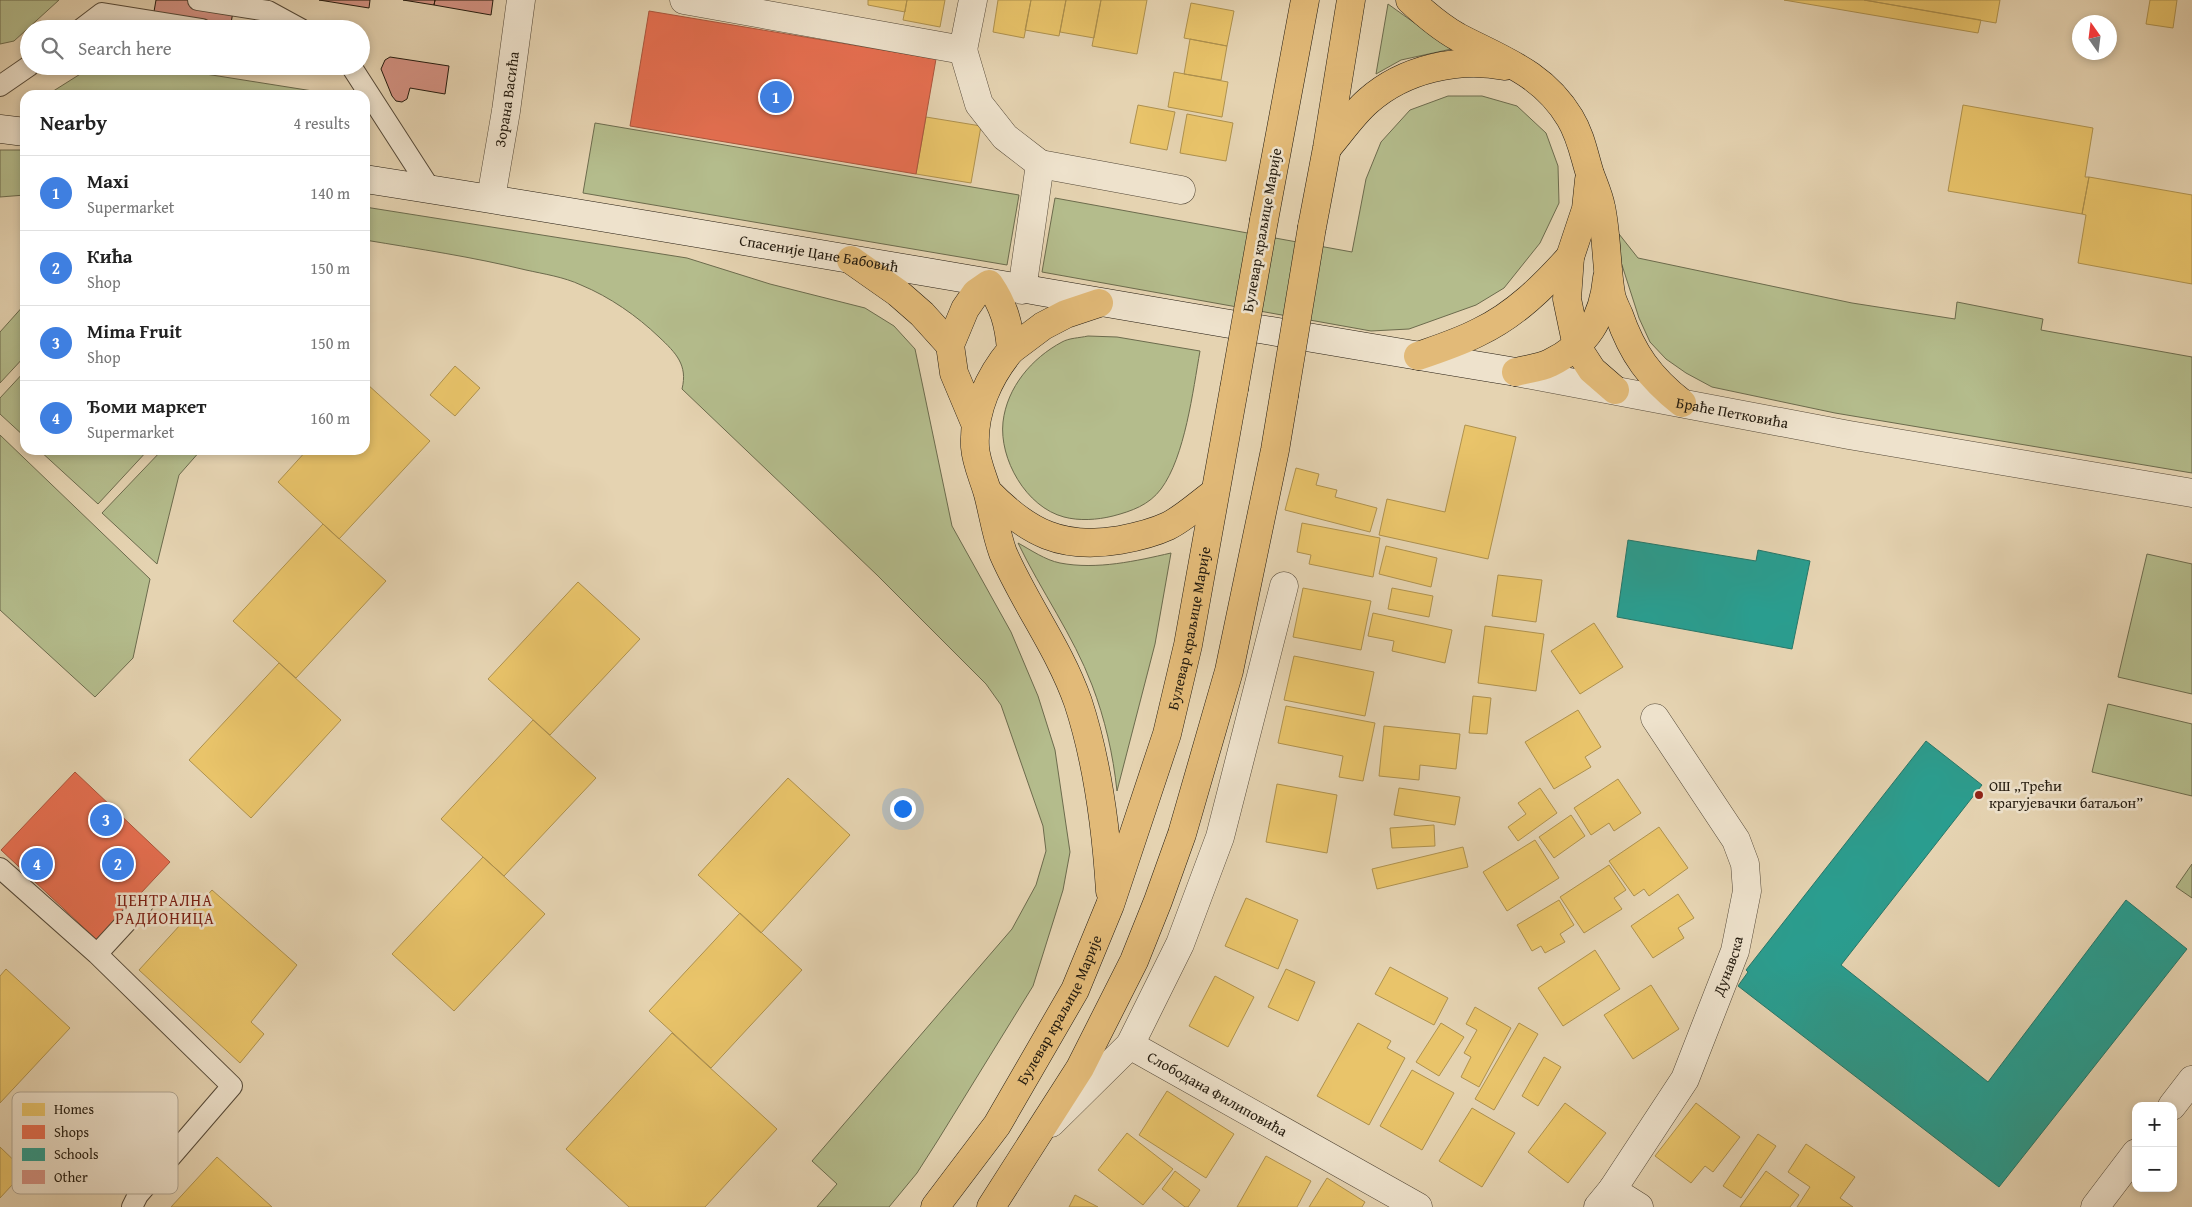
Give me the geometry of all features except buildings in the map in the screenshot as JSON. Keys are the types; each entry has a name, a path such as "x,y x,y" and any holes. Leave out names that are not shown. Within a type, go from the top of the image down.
{"main road":[{"name":"Булевар краљице Марије","path":"935,1207 997,1125 1075,990 1110,905 1167,734 1188,645 1214,493 1305,0"},
{"path":"991,1207 1080,1068 1134,960 1182,834 1229,671 1273,460 1351,0"},
{"path":"1410,0 1429,17 1456,36 1524,70 1552,94 1570,117 1578,134 1601,204 1611,295 1632,347 1662,388 1682,403"},
{"path":"1327,148 1367,101 1381,90 1408,77 1437,66 1457,64 1497,65 1524,70"},
{"path":"1590,174 1586,209 1570,257 1567,299 1577,347 1592,370 1614,390"},
{"path":"1418,356 1480,332 1500,320 1523,304 1546,284 1570,257"},
{"path":"851,260 898,293 922,314 950,345"},
{"path":"1516,372 1549,364 1577,347 1592,332 1606,293 1608,262"},
{"path":"976,423 954,373 950,345 964,309 976,293 989,284 1001,302 1006,316 1011,350"},
{"path":"1099,303 1066,314 1043,326 1011,350 999,363 986,390 976,423 975,448 1003,551 1056,652 1078,702 1096,770 1103,813 1110,905"},
{"path":"988,492 1006,511 1035,530 1061,540 1083,544 1139,537 1168,526 1214,493"}],"street":[{"name":"Зорана Васића","path":"491,198 506,111 521,0"},
{"path":"684,0 964,50"},
{"path":"973,0 964,50 979,104 1005,137 1040,164 1182,190"},
{"path":"0,129 20,131"},
{"path":"1022,290 1040,164"},
{"name":"Спасеније Цане Бабовић","path":"370,180 491,198 1022,290 1272,331"},
{"name":"Браће Петковића","path":"1272,331 1516,372 1849,434 2192,493"},
{"path":"1130,1046 1180,944 1220,837 1284,586"},
{"name":"Дунавска","path":"1605,1198 1685,1079 1735,951 1747,891 1745,864 1736,840 1655,718"},
{"name":"Слободана Филиповића","path":"1038,1136 1130,1046 1418,1207"},
{"path":"2175,1102 2192,1080"},
{"path":"2095,1207 2132,1158"},
{"path":"1605,1198 1639,1207"}],"lane":[{"path":"93,20 126,0"},
{"path":"198,0 268,11 284,20"},
{"path":"102,13 146,20"},
{"path":"0,86 20,72"},
{"path":"357,75 366,90"},
{"path":"370,95 431,190"},
{"path":"0,868 97,954 232,1086 178,1148"},
{"path":"97,954 143,904"},
{"path":"132,1207 138,1194"}],"green space":[{"path":"0,0 59,0 37,20 20,20 20,36 14,41 0,44"},
{"path":"1388,4 1423,29 1456,48 1401,60 1376,74"},
{"path":"79,75 212,75 306,90 55,90"},
{"path":"1448,96 1482,96 1517,106 1546,133 1558,166 1559,203 1540,243 1504,288 1476,305 1409,329 1371,331 1042,272 1055,198 1352,252 1366,179 1381,142 1410,110"},
{"path":"595,123 1019,195 1007,265 583,193"},
{"path":"0,150 20,150 20,195 0,197"},
{"path":"370,208 687,258 770,284 865,308 894,326 915,349 952,526 1011,632 1038,696 1055,750 1070,852 1063,890 1033,986 917,1173 889,1207 817,1207 837,1184 812,1161 1012,929 1036,885 1046,851 1043,826 1001,705 986,684 877,575 682,389 683,373 679,360 665,343 642,322 602,295 574,282 466,257 370,241"},
{"path":"1619,234 1638,258 1852,303 1955,319 1957,302 2043,319 2041,330 2192,357 2192,473 1835,413 1712,387 1686,373 1666,359 1650,342 1639,318 1621,262"},
{"path":"20,310 20,361 0,383 0,332"},
{"path":"1088,336 1117,337 1200,351 1182,442 1169,475 1161,489 1146,503 1120,514 1094,519 1082,519 1064,517 1050,512 1027,492 1011,466 1003,436 1003,422 1005,409 1010,397 1031,365 1062,342"},
{"path":"20,376 20,432 0,414 0,398"},
{"path":"0,435 150,579 133,658 95,697 0,610"},
{"path":"44,455 143,455 98,504"},
{"path":"157,455 197,455 179,475 157,564 102,513"},
{"path":"1018,543 1049,560 1088,566 1116,564 1171,553 1155,644 1117,791 1108,737 1092,685 1076,648"},
{"path":"2147,554 2192,564 2192,694 2118,677"},
{"path":"2108,704 2192,724 2192,796 2092,772"},
{"path":"2192,864 2192,898 2176,887"}],"place":[{"name":"Maxi","path":"776,97"},
{"name":"ОШ „Трећи крагујевачки батаљон”","path":"1979,795"},
{"name":"Mima Fruit","path":"106,820"},
{"name":"Ђоми маркет","path":"37,864"},
{"name":"Кића","path":"118,864"}],"district":[{"name":"ЦЕНТРАЛНА РАДИОНИЦА","path":"165,909"}]}
